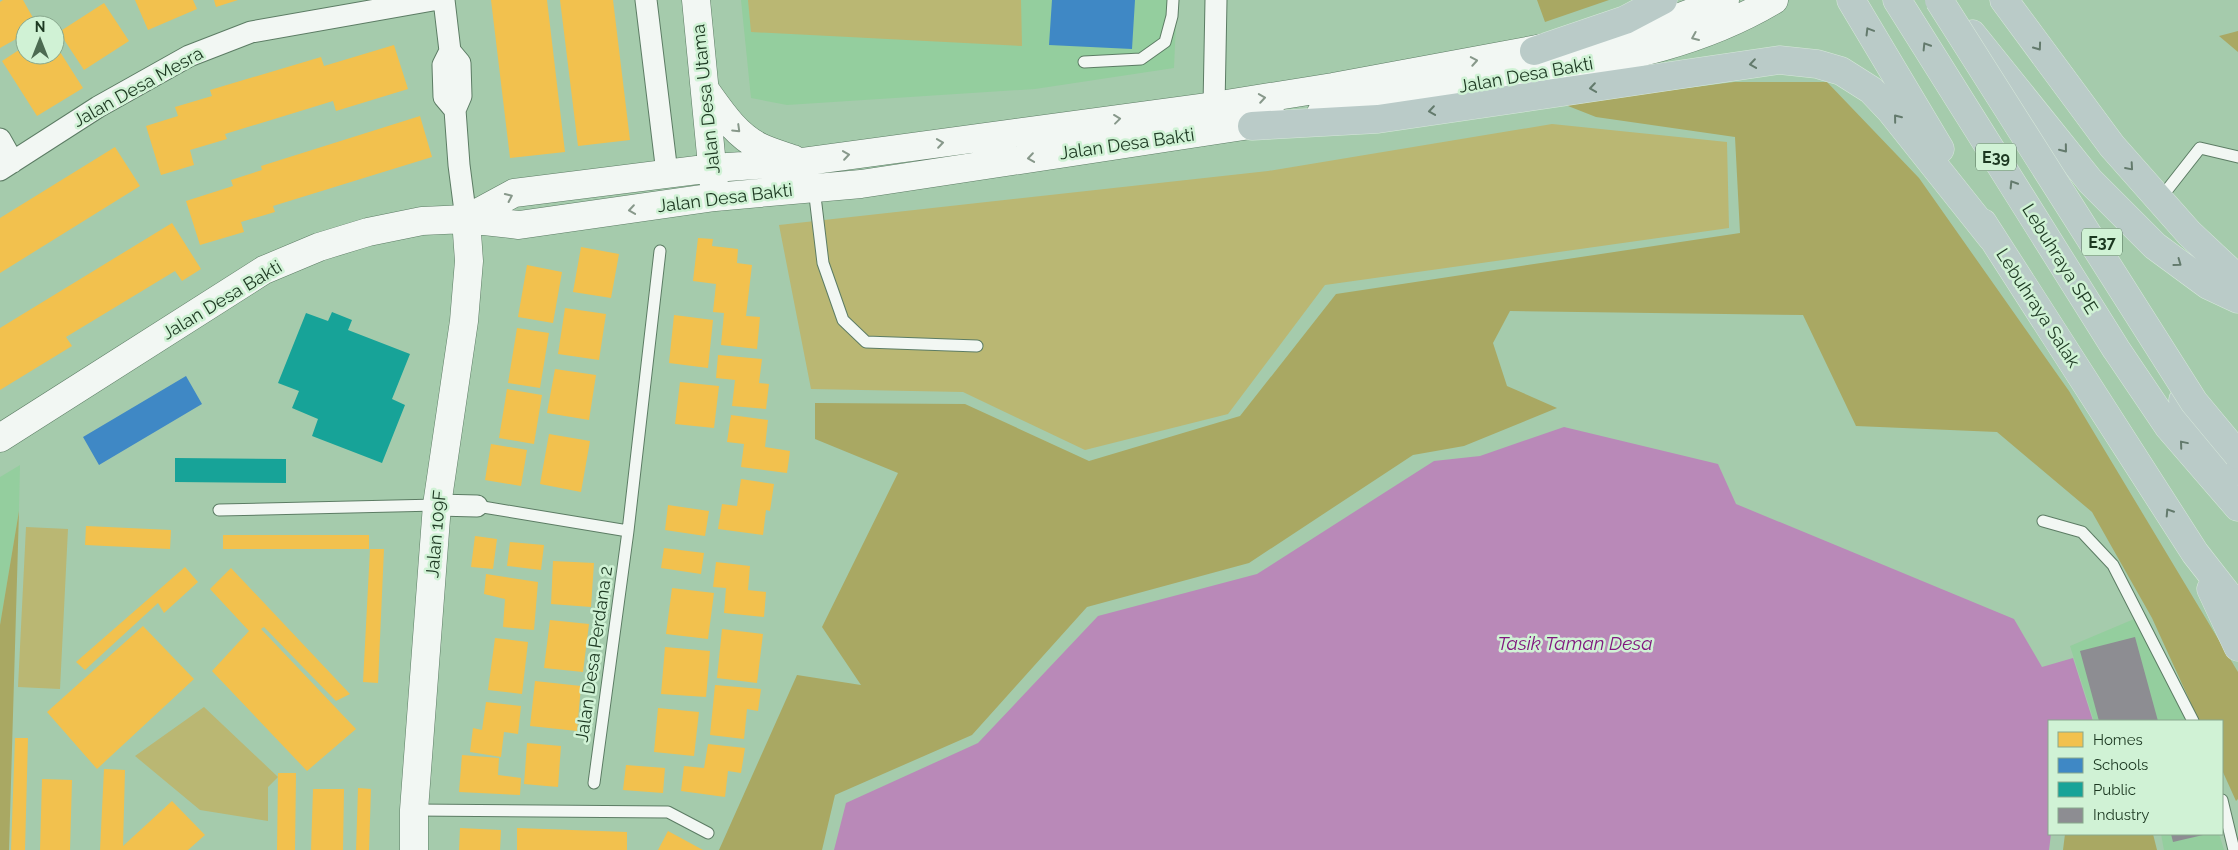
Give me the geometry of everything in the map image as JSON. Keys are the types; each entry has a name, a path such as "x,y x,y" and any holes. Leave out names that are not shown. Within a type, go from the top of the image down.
{"highway":[{"path":"1534,51 1625,20 1663,0"},
{"name":"Lebuhraya Salak","path":"1851,0 1992,238 2195,553 2238,608"},
{"name":"Lebuhraya SPE","path":"1897,0 2112,342 2168,426 2238,507"},
{"name":"Lebuhraya SPE","path":"1939,0 2194,402 2238,455"},
{"path":"1947,0 2090,181 2155,246 2208,285 2238,299"},
{"name":"E37","path":"1947,0 2128,282 2182,398 2238,496"},
{"path":"2004,0 2112,146 2189,233 2238,279"},
{"path":"1252,126 1378,119 1779,60 1817,64 1841,71 1871,90 1890,110 1992,238"},
{"path":"2195,553 2238,647"}],"street":[{"name":"Jalan Desa Mesra","path":"6,166 98,107 189,56 252,32 433,0"},
{"path":"444,0 450,51 460,63 461,96 455,110 459,165 466,219"},
{"path":"646,0 667,173"},
{"name":"Jalan Desa Utama","path":"696,0 714,168 715,198"},
{"path":"1214,106 1216,0"},
{"name":"Jalan Desa Bakti","path":"466,219 514,193 667,173 801,162 1214,106 1534,51 1651,28 1725,0"},
{"name":"Jalan Desa Bakti","path":"0,438 264,270 319,247 368,232 422,221 466,219 519,225 715,198 861,184 1252,126 1638,55 1690,40 1765,5"},
{"path":"706,91 733,126 746,138 760,147 801,162"},
{"path":"0,139 6,166"},
{"name":"Jalan 109F","path":"414,850 414,810 437,506 464,321 469,261 466,219"},
{"path":"437,506 477,506"}],"lane":[{"path":"1084,62 1141,59 1166,42 1172,16 1173,0"},
{"path":"2159,201 2200,148 2238,157"},
{"path":"814,188 823,262 843,320 866,342 977,346"},
{"name":"Jalan Desa Perdana 2","path":"594,783 628,531 660,251"},
{"path":"219,510 437,506"},
{"path":"477,506 628,531"},
{"path":"2043,521 2082,532 2113,565 2192,720"},
{"path":"2223,804 2234,850"},
{"path":"414,810 668,812 708,833"}],"shaded area":[{"path":"741,0 1177,0 1174,68 1035,89 787,105 751,98"},
{"path":"748,0 1021,0 1022,46 751,32"},
{"path":"1537,0 1609,0 1545,22"},
{"path":"2238,31 2238,52 2219,36"},
{"path":"1734,82 1827,82 1919,178 2069,391 2238,672 2238,799 2236,801 2223,772 2223,720 2199,720 2152,618 2092,512 1997,432 1856,426 1803,315 1510,311 1493,343 1507,386 1557,408 1464,446 1413,455 1249,563 1087,607 972,735 835,795 822,850 719,850 797,675 861,685 822,627 898,473 815,439 815,403 965,404 1089,461 1240,416 1336,294 1740,233 1735,137 1596,117 1563,104"},
{"path":"1552,124 1727,142 1729,228 1325,285 1228,414 1085,450 963,392 811,389 779,225 1268,171"},
{"path":"20,465 19,511 0,625 0,477"},
{"path":"19,511 9,850 0,850 0,625"},
{"path":"26,527 68,529 60,689 18,687"},
{"path":"2146,614 2196,720 2094,720 2070,646"},
{"path":"204,707 278,777 268,787 268,821 200,810 135,756"},
{"path":"2065,835 2153,835 2157,850 2063,850"},
{"path":"2161,835 2219,835 2224,850 2164,850"}],"water":[{"name":"Tasik Taman Desa","path":"1564,427 1718,464 1736,504 2014,619 2042,667 2073,658 2093,720 2048,720 2048,835 2051,835 2049,850 834,850 846,803 978,743 1098,616 1257,574 1434,461 1480,456"}],"building: Homes":[{"path":"3,0 23,0 31,15 15,15 15,40 0,48 0,2"},
{"path":"135,0 193,0 197,9 148,30"},
{"path":"214,0 238,0 216,7"},
{"path":"491,0 547,0 565,152 510,158"},
{"path":"560,0 613,0 630,140 578,146"},
{"path":"104,3 129,41 84,70 65,41 65,28"},
{"path":"394,45 408,89 336,111 333,101 225,134 227,139 190,150 194,165 161,175 146,126 178,116 175,107 212,96 210,90 321,57 324,66"},
{"path":"15,53 15,65 65,65 65,60 83,88 37,116 2,61"},
{"path":"420,116 432,157 273,206 275,212 241,222 244,232 200,245 186,201 233,186 231,180 262,170 261,166"},
{"path":"115,147 140,186 0,273 0,218"},
{"path":"172,223 201,269 182,281 175,271 66,337 72,346 0,390 0,328"},
{"path":"698,238 713,239 712,246 738,249 737,263 752,265 746,316 760,317 757,349 721,345 724,313 713,312 716,284 693,281"},
{"path":"581,247 619,254 611,298 573,292"},
{"path":"527,265 562,272 553,323 518,317"},
{"path":"565,308 606,314 599,360 558,354"},
{"path":"674,315 713,320 708,368 669,363"},
{"path":"517,328 549,333 540,388 508,383"},
{"path":"718,355 762,359 759,383 769,384 766,409 732,406 735,380 716,378"},
{"path":"555,369 596,375 589,420 547,413"},
{"path":"680,382 719,386 714,428 675,424"},
{"path":"507,389 542,395 534,444 499,438"},
{"path":"731,415 768,420 765,447 790,451 787,473 741,467 744,444 727,442"},
{"path":"549,434 590,441 581,492 540,484"},
{"path":"491,444 527,450 521,486 485,480"},
{"path":"741,479 774,484 770,511 766,510 763,535 718,529 722,504 737,506"},
{"path":"668,505 709,511 705,536 665,530"},
{"path":"86,526 171,530 170,549 85,545"},
{"path":"223,535 369,535 369,549 223,549"},
{"path":"475,536 497,539 493,569 471,567"},
{"path":"510,542 544,545 541,570 507,566"},
{"path":"664,548 704,553 701,574 661,568"},
{"path":"370,549 384,549 378,683 363,682"},
{"path":"553,561 594,563 591,607 551,604"},
{"path":"716,562 750,566 748,590 766,592 764,617 724,613 726,588 713,587"},
{"path":"185,567 198,582 164,613 158,603 85,670 76,662"},
{"path":"231,568 350,694 336,701 264,627 261,629 356,729 307,771 212,671 249,631 210,589"},
{"path":"486,574 538,582 534,630 503,627 505,599 484,594"},
{"path":"672,588 714,593 708,639 666,634"},
{"path":"550,620 589,624 583,672 544,668"},
{"path":"143,626 194,679 97,769 47,712"},
{"path":"722,629 763,634 757,683 717,678"},
{"path":"495,638 528,642 522,694 488,690"},
{"path":"665,647 710,651 706,697 661,694"},
{"path":"535,681 581,686 577,731 530,726"},
{"path":"715,685 761,689 758,711 747,709 744,739 710,735"},
{"path":"486,702 521,706 518,734 504,732 501,757 470,752 473,728 482,730"},
{"path":"658,708 699,712 694,756 654,752"},
{"path":"15,738 28,738 25,850 11,850"},
{"path":"527,743 561,746 558,787 524,784"},
{"path":"708,744 745,748 741,773 728,771 725,797 681,791 684,766 704,768"},
{"path":"462,755 499,758 498,775 521,778 520,795 459,792"},
{"path":"626,765 665,768 663,793 623,790"},
{"path":"104,769 125,770 123,846 172,801 205,835 188,850 100,850"},
{"path":"278,773 296,773 295,850 277,850"},
{"path":"42,779 72,780 70,850 40,850"},
{"path":"358,788 371,789 369,850 356,850"},
{"path":"313,789 344,789 343,850 311,850"},
{"path":"460,828 501,830 500,850 459,850"},
{"path":"517,828 627,832 627,850 517,850"},
{"path":"668,831 703,850 658,850"}],"building: Schools":[{"path":"1052,0 1135,0 1132,49 1049,45"},
{"path":"186,376 202,404 99,465 83,437"}],"building: Public":[{"path":"332,312 352,320 348,330 410,354 392,399 405,405 382,463 312,436 318,419 292,408 299,391 278,383 306,313 328,321"},
{"path":"175,458 286,459 286,483 175,482"}],"building: Industry":[{"path":"2135,637 2158,720 2099,720 2080,651"},
{"path":"2171,835 2203,835 2173,842"}]}
